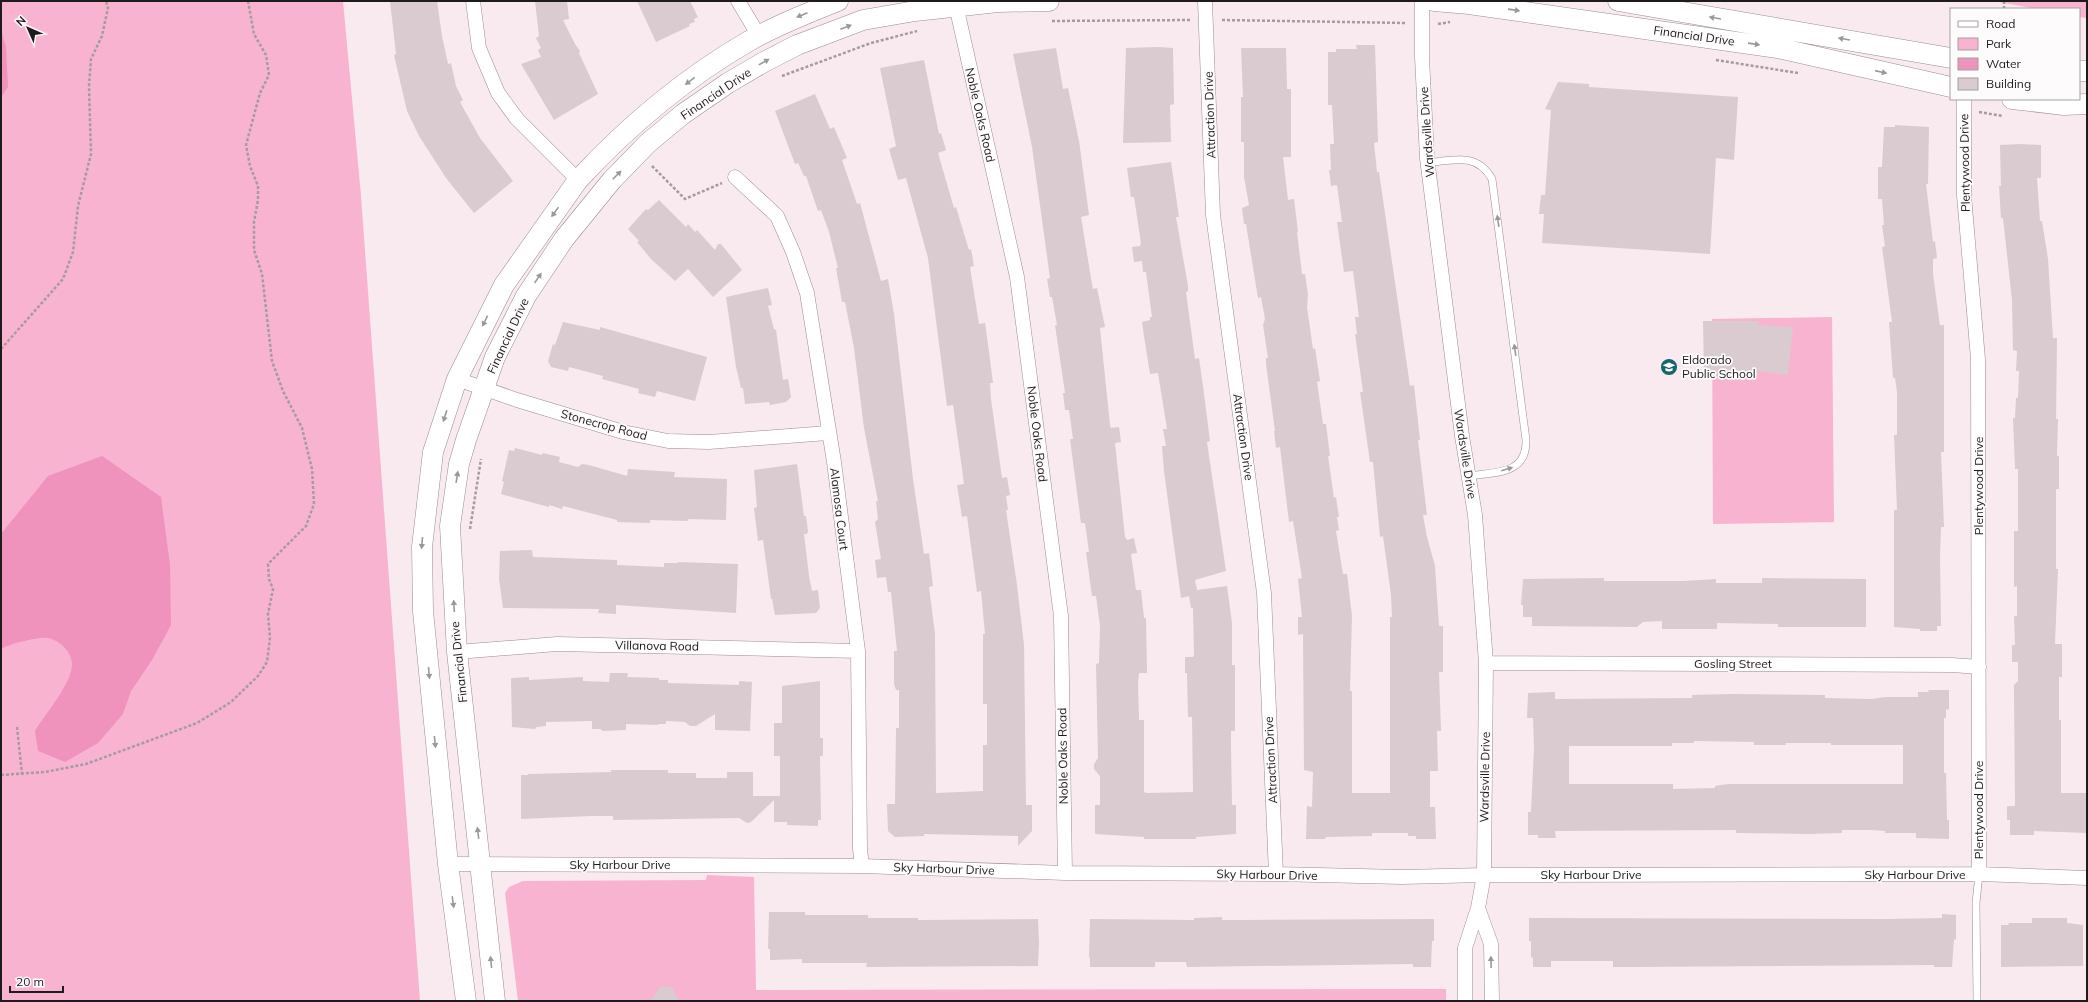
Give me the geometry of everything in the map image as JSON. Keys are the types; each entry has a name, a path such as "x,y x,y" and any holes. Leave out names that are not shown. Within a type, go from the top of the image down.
{"street":[{"path":"474,1 479,48 498,94 517,119 578,180"},
{"path":"738,1 759,36"},
{"name":"Financial Drive","path":"466,1001 448,864 423,611 422,547 433,452 457,379 504,285 578,180 638,120 700,73 759,36 799,16 838,1"},
{"name":"Financial Drive","path":"495,1001 457,652 450,526 460,464 495,357 526,296 564,239 612,180 648,143 683,114 728,83 797,45 863,20 956,4 1049,1"},
{"name":"Attraction Drive","path":"1205,1 1214,215 1264,594 1276,874"},
{"name":"Wardsville Drive","path":"1422,1 1422,57 1427,163 1468,476 1475,515 1486,663 1484,875 1478,908 1465,948 1465,1001"},
{"name":"Financial Drive","path":"1434,1 1484,6 1778,48 1950,87"},
{"name":"Financial Drive","path":"1618,1 1950,58"},
{"name":"Noble Oaks Road","path":"956,4 1017,277 1061,616 1065,873"},
{"name":"Plentywood Drive","path":"1964,100 1964,195 1978,359 1979,874"},
{"path":"2021,100 2064,105 2087,104"},
{"name":"Alamosa Court","path":"735,177 777,216 794,252 807,293 858,651 860,849 862,866"},
{"name":"Stonecrop Road","path":"457,379 623,432 668,440 709,442 828,433"},
{"name":"Villanova Road","path":"457,652 557,644 858,651"},
{"name":"Gosling Street","path":"1486,663 1952,665 1979,667"},
{"name":"Sky Harbour Drive","path":"448,864 862,866 1065,873 1276,874 1402,878 1484,875 1979,874 2087,878"},
{"path":"1478,908 1491,944 1492,1001"}],"lane":[{"path":"1427,163 1465,159 1473,161 1485,168 1492,179 1516,360 1526,440 1526,449 1523,458 1518,465 1510,470 1468,476"},
{"path":"1977,1001 1976,903 1979,874"}],"path":[{"path":"1,349 63,279 73,252 78,206 91,154 89,86 91,59 102,36 108,8 106,1"},
{"path":"1,775 45,772 86,764 197,723 231,702 258,676 267,662 270,638 268,614 273,589 269,579 268,564 306,526 314,504 312,469 302,428 282,391 272,361 262,274 254,250 254,222 258,200 258,186 250,166 246,145 260,93 269,75 266,55 254,34 248,1"},
{"path":"1045,21 1187,20"},
{"path":"1228,20 1393,22"},
{"path":"1442,24 1455,21"},
{"path":"781,76 871,42 925,30"},
{"path":"1714,59 1802,74"},
{"path":"649,163 684,199 735,177"},
{"path":"469,535 482,454"},
{"path":"17,727 22,774"}],"green space":[{"path":"1,1 343,1 361,196 420,1001 1,1001"},
{"path":"1994,1 2087,1 2087,18 2080,17 2080,8 2032,8"},
{"path":"1832,317 1834,522 1713,524 1712,319"},
{"path":"707,875 754,877 756,990 1446,989 1446,1001 518,1001 505,893 509,887 523,881 706,880"}],"water":[{"path":"1,30 6,47 8,87 1,97"},
{"path":"102,456 161,497 170,565 171,625 152,660 131,691 123,714 98,743 65,762 38,751 35,731 58,698 68,680 71,671 71,659 64,647 56,641 48,638 38,638 24,641 1,649 1,534 48,476"}],"building":[{"path":"390,1 437,1 448,64 451,63 456,86 463,100 460,102 480,138 513,181 474,213 446,178 419,136 407,111 394,55 396,54"},
{"path":"535,1 567,1 569,19 563,20 580,51 579,53 598,94 554,120 521,64 541,57 538,50 541,48 536,38 539,36"},
{"path":"637,1 690,1 698,17 694,19 695,22 689,24 690,26 656,42"},
{"path":"1356,45 1375,45 1378,142 1374,143 1377,172 1379,172 1410,386 1414,385 1420,440 1418,440 1427,515 1423,515 1435,566 1439,626 1443,626 1443,672 1439,672 1441,731 1437,731 1438,771 1430,771 1430,807 1435,807 1436,839 1416,839 1416,836 1408,836 1408,833 1372,833 1372,836 1306,839 1307,806 1312,807 1313,772 1304,770 1303,634 1298,635 1298,617 1302,617 1298,579 1302,578 1293,521 1289,522 1280,447 1276,448 1266,364 1266,358 1268,358 1263,325 1265,319 1261,297 1258,298 1242,208 1249,205 1244,177 1244,142 1241,142 1241,97 1243,97 1241,48 1286,48 1287,89 1291,89 1291,157 1283,157 1288,200 1294,199 1302,274 1305,274 1308,294 1307,307 1313,349 1315,348 1320,381 1317,382 1323,424 1326,424 1330,456 1328,456 1334,498 1336,497 1339,517 1337,517 1339,530 1336,531 1343,574 1347,574 1352,616 1350,691 1352,691 1352,793 1390,793 1391,595 1383,536 1380,537 1373,462 1370,462 1360,392 1363,392 1355,334 1357,334 1355,317 1359,317 1353,271 1344,272 1337,222 1342,222 1337,185 1331,186 1329,170 1331,170 1330,144 1334,144 1332,105 1328,105 1328,52 1336,52 1336,49 1357,49"},
{"path":"1056,48 1063,89 1068,88 1079,141 1089,215 1081,217 1093,289 1097,288 1105,327 1100,328 1110,425 1111,428 1119,427 1121,442 1115,443 1125,537 1127,540 1134,538 1137,553 1131,554 1136,590 1141,590 1144,618 1146,618 1147,673 1139,673 1138,684 1139,720 1144,720 1144,792 1147,793 1193,792 1192,717 1188,717 1185,657 1193,657 1194,655 1193,608 1191,608 1189,596 1181,598 1164,471 1162,446 1166,446 1163,429 1167,429 1158,373 1150,374 1144,336 1142,322 1150,320 1150,317 1152,317 1146,272 1143,272 1142,261 1134,262 1132,247 1140,246 1141,243 1134,197 1131,197 1127,168 1171,162 1179,217 1176,217 1188,286 1188,291 1186,292 1195,359 1199,358 1210,441 1207,442 1226,571 1195,580 1197,590 1227,586 1232,623 1232,665 1235,665 1235,731 1231,731 1231,746 1232,805 1236,805 1236,834 1196,837 1196,839 1144,839 1144,837 1095,834 1095,805 1100,805 1100,776 1094,769 1094,764 1098,758 1096,664 1099,663 1100,626 1096,596 1092,596 1086,552 1089,552 1085,523 1081,523 1070,439 1073,439 1069,410 1065,410 1063,393 1065,393 1055,325 1057,325 1047,279 1050,278 1032,147 1013,54"},
{"path":"1126,48 1173,48 1174,104 1170,105 1171,142 1123,143"},
{"path":"924,60 939,134 941,133 946,150 938,153 954,208 956,207 969,250 971,249 974,266 970,267 979,324 985,323 988,344 993,383 990,383 991,399 1002,478 1007,477 1010,495 1006,496 1008,510 1006,510 1024,645 1026,805 1032,805 1032,831 1018,846 1018,836 924,834 924,836 895,837 888,831 887,804 895,804 896,728 899,728 899,690 896,690 894,684 894,651 897,651 891,592 888,592 886,577 877,578 875,560 881,559 875,522 878,519 876,501 878,501 864,428 854,348 845,302 842,302 836,268 838,268 829,232 821,210 818,211 806,176 804,176 798,163 795,164 775,111 815,94 830,129 834,127 847,158 842,160 857,204 860,203 881,281 888,279 894,314 913,479 924,554 929,553 933,586 929,587 935,634 936,793 983,791 983,745 987,745 987,704 983,704 983,634 985,634 981,591 977,592 967,516 962,517 957,485 964,484 953,405 947,406 928,258 906,178 898,180 889,149 896,146 880,68"},
{"path":"1558,82 1589,84 1589,87 1738,97 1734,160 1716,158 1710,254 1542,243 1544,214 1539,214 1541,195 1545,195 1551,110 1545,109"},
{"path":"1895,125 1929,127 1928,184 1926,184 1933,242 1935,241 1937,258 1933,259 1933,274 1940,325 1944,325 1944,452 1941,452 1944,527 1941,527 1940,557 1941,626 1937,626 1937,631 1920,631 1920,629 1894,627 1894,510 1897,510 1894,435 1897,435 1897,392 1895,378 1893,378 1889,322 1892,322 1882,247 1885,246 1882,225 1884,225 1882,199 1878,199 1878,167 1882,167 1884,127 1895,127"},
{"path":"2000,145 2041,145 2041,178 2037,178 2040,221 2042,221 2048,259 2053,338 2057,338 2056,419 2058,419 2057,456 2059,456 2059,489 2056,489 2056,569 2058,569 2055,644 2062,644 2062,677 2059,677 2059,720 2061,720 2061,793 2087,793 2087,833 2034,831 2034,835 2010,835 2010,820 2007,820 2007,806 2015,806 2014,685 2018,681 2018,662 2012,662 2012,645 2015,645 2014,616 2017,616 2017,586 2014,587 2014,531 2018,531 2018,469 2015,469 2013,418 2015,418 2016,398 2018,398 2019,371 2016,371 2017,351 2013,350 2012,300 2003,218 2001,218 1999,186 2001,186"},
{"path":"659,200 686,227 688,224 695,232 697,230 715,250 718,244 721,244 742,270 713,297 688,269 675,281 651,259 637,242 639,241 628,229 646,209 648,210"},
{"path":"768,288 772,305 768,306 774,329 776,330 783,380 788,379 791,397 786,402 770,405 769,402 745,404 743,388 741,388 736,367 726,297"},
{"path":"1703,321 1758,321 1758,325 1793,327 1788,375 1758,371 1758,375 1704,376"},
{"path":"563,322 600,330 600,327 707,357 695,401 657,391 655,397 638,393 639,389 602,379 603,376 569,367 568,371 551,367 548,361 553,344 555,345"},
{"path":"515,448 542,455 543,453 560,457 559,462 578,467 582,464 589,465 627,476 628,469 675,472 674,477 727,479 726,520 688,519 688,521 650,520 650,523 617,522 617,520 563,506 562,509 549,505 549,507 501,494 504,482 502,481 509,450 514,451"},
{"path":"797,464 804,516 806,516 808,531 807,534 804,534 809,576 812,591 818,590 820,608 816,613 775,615 771,599 763,540 758,541 754,508 757,507 754,470"},
{"path":"532,550 533,557 617,560 617,565 664,567 664,563 678,562 738,564 736,613 616,605 616,614 598,613 599,609 503,608 499,579 500,551"},
{"path":"1604,578 1604,581 1684,581 1716,579 1716,583 1762,583 1762,578 1866,579 1866,627 1778,627 1778,624 1717,623 1717,629 1662,629 1662,621 1643,622 1637,627 1532,626 1532,617 1523,617 1523,605 1521,605 1523,579"},
{"path":"610,673 628,673 627,677 659,678 659,680 668,680 668,683 739,685 739,681 752,682 750,731 715,730 715,714 696,726 690,726 685,722 666,721 666,724 658,725 626,724 626,730 603,731 600,729 592,729 592,721 546,722 546,726 537,727 535,729 512,727 511,678 529,677 529,680 583,677 583,681 609,682"},
{"path":"820,681 820,738 823,738 823,756 820,756 821,820 818,820 818,826 787,825 787,822 774,822 774,800 751,822 747,823 739,818 613,820 613,816 591,816 521,819 521,775 528,774 611,772 611,770 668,770 668,773 696,773 696,778 727,778 727,772 753,772 753,796 780,796 780,756 774,756 774,723 782,723 782,686"},
{"path":"1928,690 1949,690 1949,710 1946,709 1946,718 1944,718 1944,773 1946,773 1949,839 1916,838 1916,833 1885,833 1885,831 1871,830 1842,830 1842,833 1808,834 1736,833 1736,830 1555,831 1556,838 1538,838 1538,835 1528,835 1528,812 1531,812 1534,748 1533,718 1527,718 1528,693 1555,692 1555,699 1692,698 1692,695 1730,694 1825,695 1825,698 1872,699 1885,697 1918,697 1918,692 1929,692","holes":["1694,741 1754,742 1754,745 1786,745 1786,743 1831,743 1831,745 1903,745 1903,784 1728,784 1715,786 1715,788 1673,789 1673,784 1569,784 1569,746 1672,746 1672,743 1694,743"]},
{"path":"769,912 805,912 805,915 868,915 868,918 918,918 918,920 1038,919 1038,966 866,967 867,963 802,963 802,959 770,960 770,949 768,949"},
{"path":"1942,914 1956,915 1956,940 1954,939 1952,967 1934,967 1934,965 1613,967 1613,961 1551,961 1551,967 1533,967 1533,958 1531,957 1531,941 1529,941 1529,918 1888,919 1942,918"},
{"path":"1222,917 1222,920 1434,919 1434,941 1432,941 1431,967 1413,967 1413,964 1187,967 1186,962 1155,962 1155,967 1090,967 1090,919 1194,920 1194,918"},
{"path":"2032,918 2067,918 2067,923 2083,925 2083,966 2001,967 2001,925 2008,925 2009,923 2032,923"},
{"path":"660,987 672,987 679,1001 650,1001"}],"place":[{"name":"Eldorado Public School","path":"1669,367"}]}
